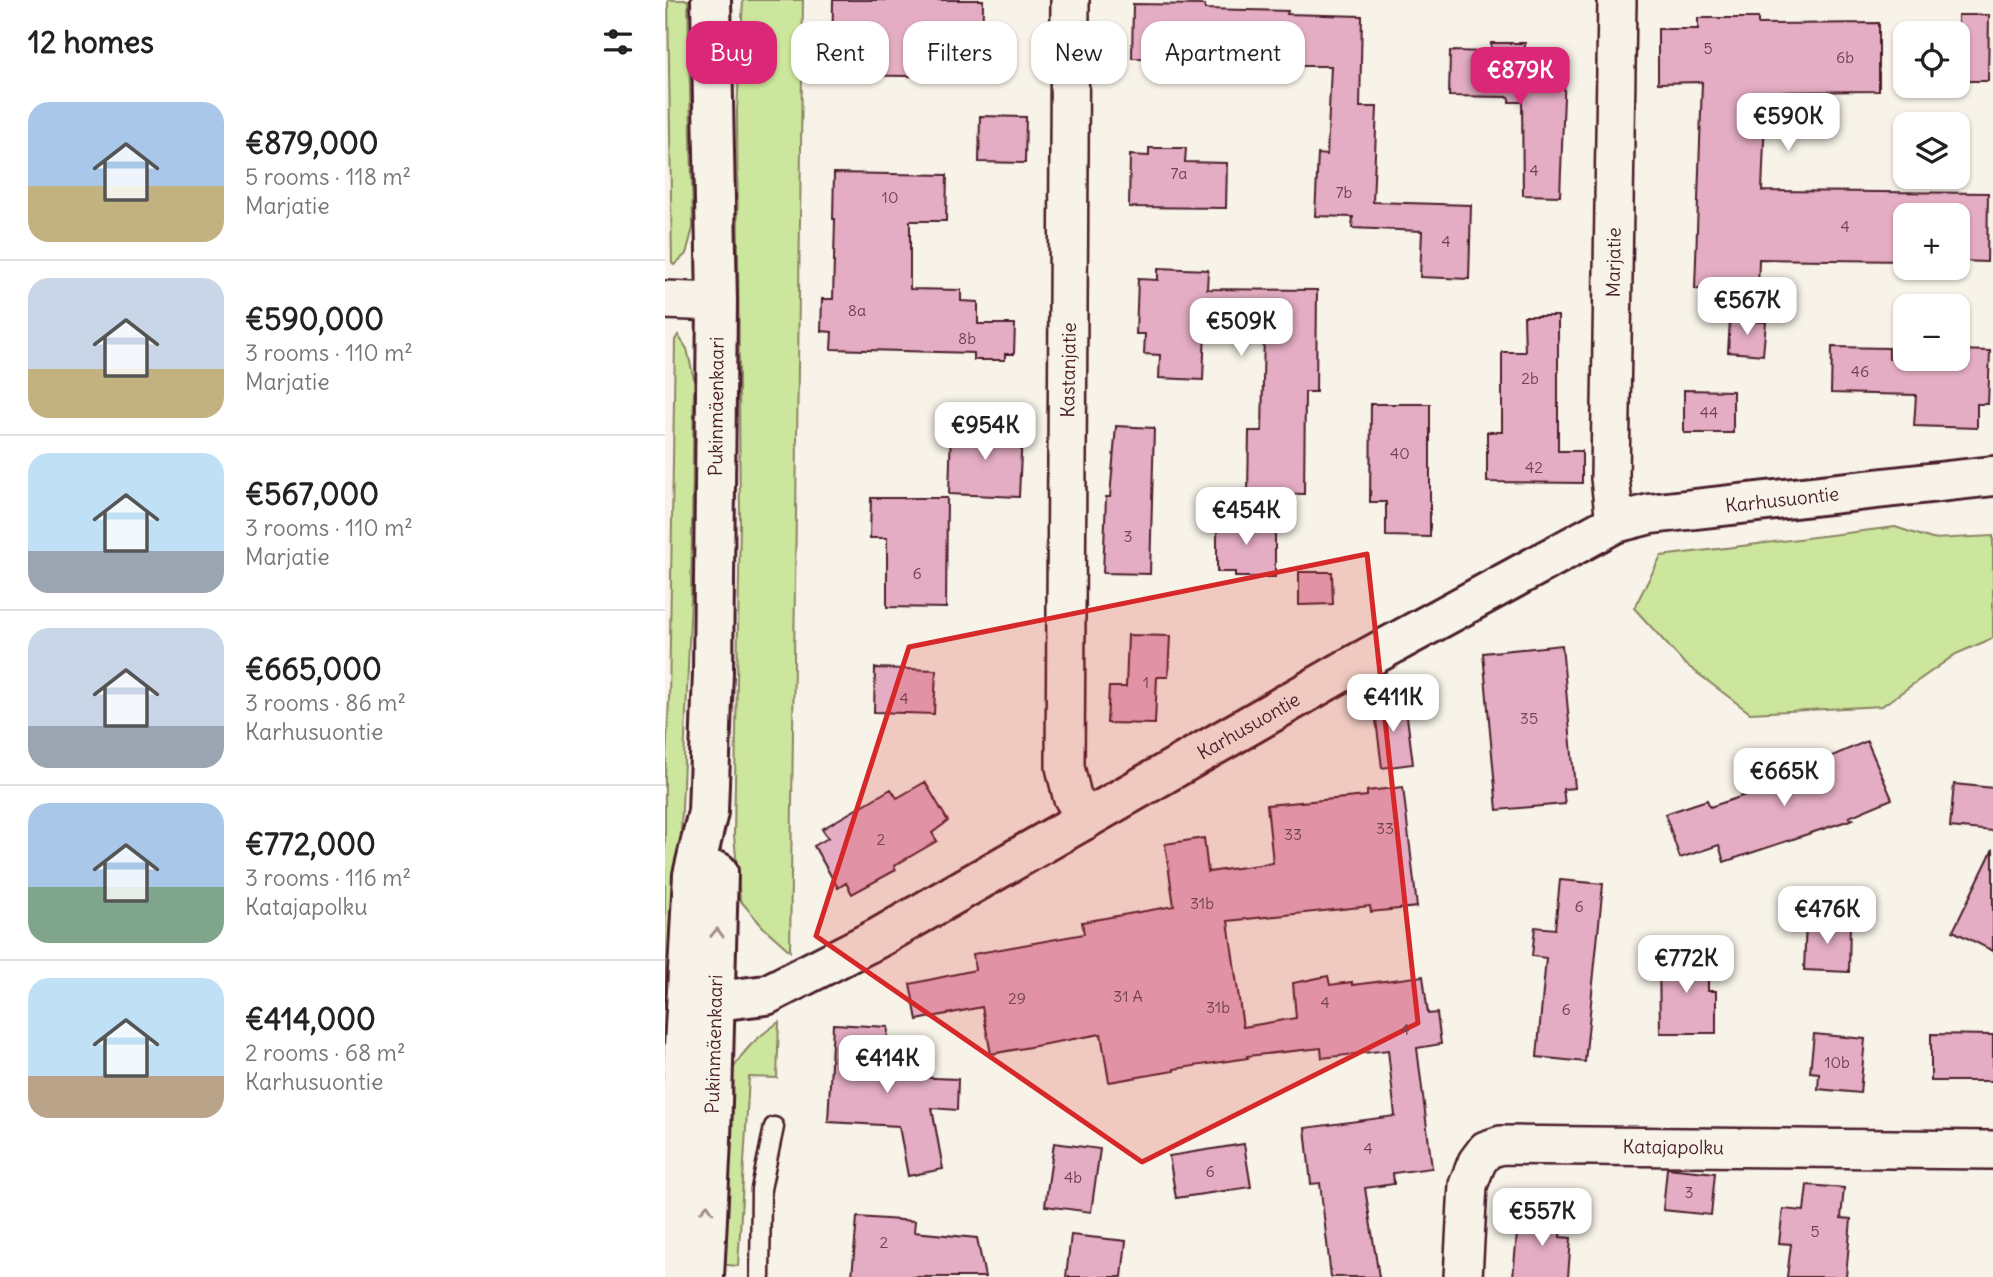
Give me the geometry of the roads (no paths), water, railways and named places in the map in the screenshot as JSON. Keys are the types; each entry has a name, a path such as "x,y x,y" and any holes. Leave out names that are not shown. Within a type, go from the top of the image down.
{"main road":[{"name":"Pukinmäenkaari","path":"672,1277 701,1001 693,876 708,812 715,555 717,302 711,0"},
{"name":"Karhusuontie","path":"701,1001 767,995 878,938 1349,668 1615,523 1650,514 1993,476"},
{"name":"Pukinmäenkaari","path":"685,1139 704,1277"}],"street":[{"name":"Kastanjatie","path":"1070,0 1065,766 1072,796 1086,820"},
{"name":"Marjatie","path":"1615,523 1609,478 1617,0"},
{"path":"665,300 717,302"},
{"name":"Katajapolku","path":"1463,1277 1468,1185 1477,1162 1486,1150 1501,1145 1993,1150"}],"lane":[{"path":"760,1277 761,1189 774,1127"}]}
